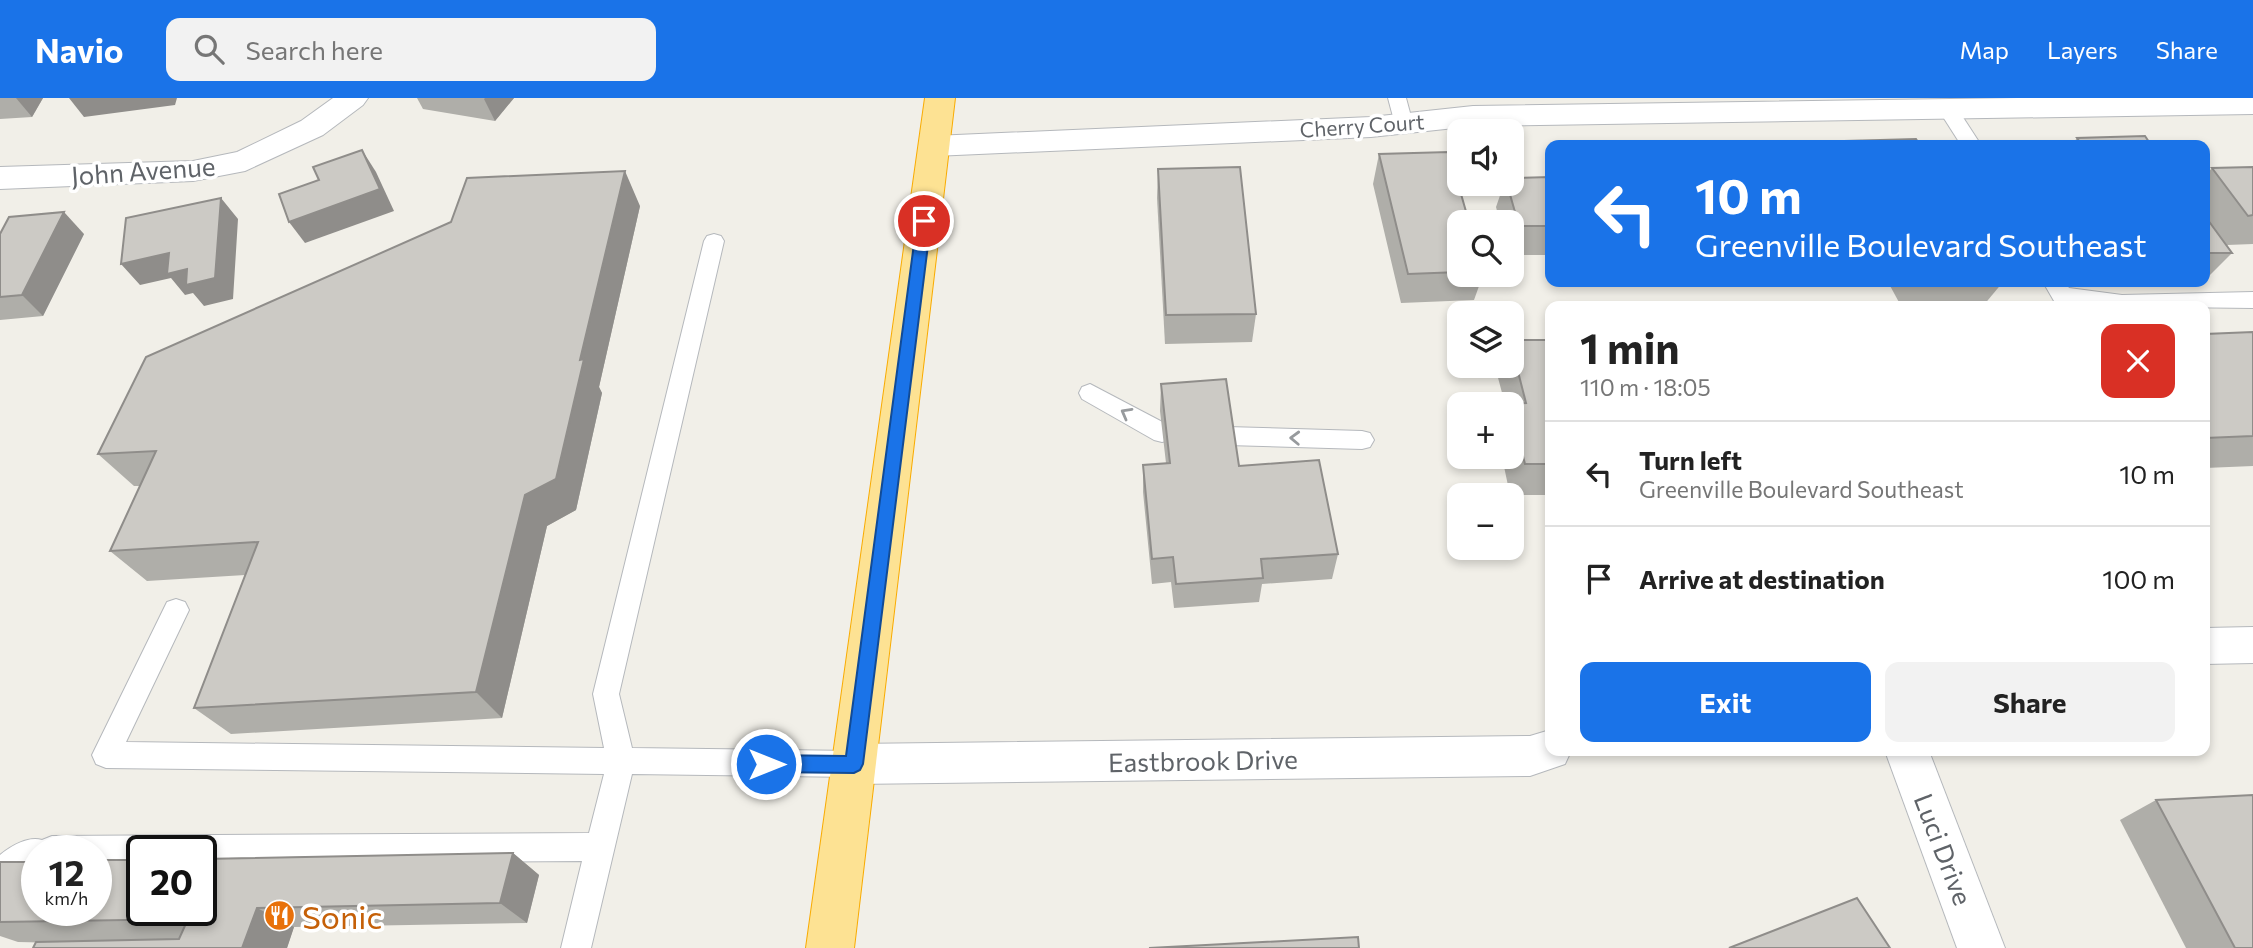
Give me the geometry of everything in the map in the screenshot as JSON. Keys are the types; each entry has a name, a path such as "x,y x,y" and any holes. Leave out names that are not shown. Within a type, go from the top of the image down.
{"highway":[{"path":"830,948 940,98"}],"street":[{"name":"John Avenue","path":"0,178 193,171 245,161 312,128 353,98"},
{"name":"Cherry Court","path":"934,146 1400,111 1473,116 1903,104 1948,109 2253,104"},
{"path":"2210,646 2253,645"},
{"name":"Eastbrook Drive","path":"854,764 1530,756 1545,752"},
{"name":"Luci Drive","path":"1909,756 1981,948"}],"lane":[{"path":"1948,109 1968,140"},
{"path":"576,948 621,761 606,694 714,241"},
{"path":"2057,287 2062,295 2107,301"},
{"path":"2209,301 2253,300"},
{"path":"1090,393 1162,433"},
{"path":"1227,436 1362,440"},
{"path":"176,610 106,755 854,764"},
{"path":"112,850 601,847"},
{"path":"0,879 7,867 21,857"}],"building":[{"path":"2145,136 2148,140 2078,140 2077,138"},
{"path":"362,150 380,189 289,222 279,194 319,180 313,167"},
{"path":"1447,152 1447,196 1462,196 1466,210 1447,210 1447,272 1408,274 1379,154"},
{"path":"1240,167 1256,314 1166,315 1158,169"},
{"path":"2253,167 2253,215 2248,216 2212,168"},
{"path":"625,171 580,360 584,359 556,479 525,495 476,692 194,708 258,542 110,551 156,451 98,454 146,357 451,222 467,178"},
{"path":"1545,177 1545,226 1524,226 1524,210 1514,210 1510,196 1524,196 1524,178"},
{"path":"221,198 215,278 186,285 187,269 167,274 169,253 121,264 126,218"},
{"path":"64,212 22,295 0,297 0,234 9,217"},
{"path":"2210,223 2232,253 2210,253"},
{"path":"2253,332 2253,436 2210,438 2210,334"},
{"path":"1524,340 1545,340 1545,464 1525,464 1526,403 1520,378 1524,378"},
{"path":"1226,379 1239,466 1319,460 1338,554 1261,559 1263,578 1176,584 1173,557 1152,559 1143,465 1170,463 1161,384"},
{"path":"2253,795 2253,948 2235,948 2156,800"},
{"path":"513,853 500,903 257,908 242,948 33,948 36,942 179,939 185,926 217,926 217,859"},
{"path":"112,860 126,860 126,920 112,920"},
{"path":"0,862 21,862 21,922 0,922"},
{"path":"1857,898 1890,948 1729,948"},
{"path":"1358,937 1359,948 1149,948"}],"place":[{"name":"Sonic","path":"279,916"}],"route":[{"path":"766,764 854,764 924,221"}]}
